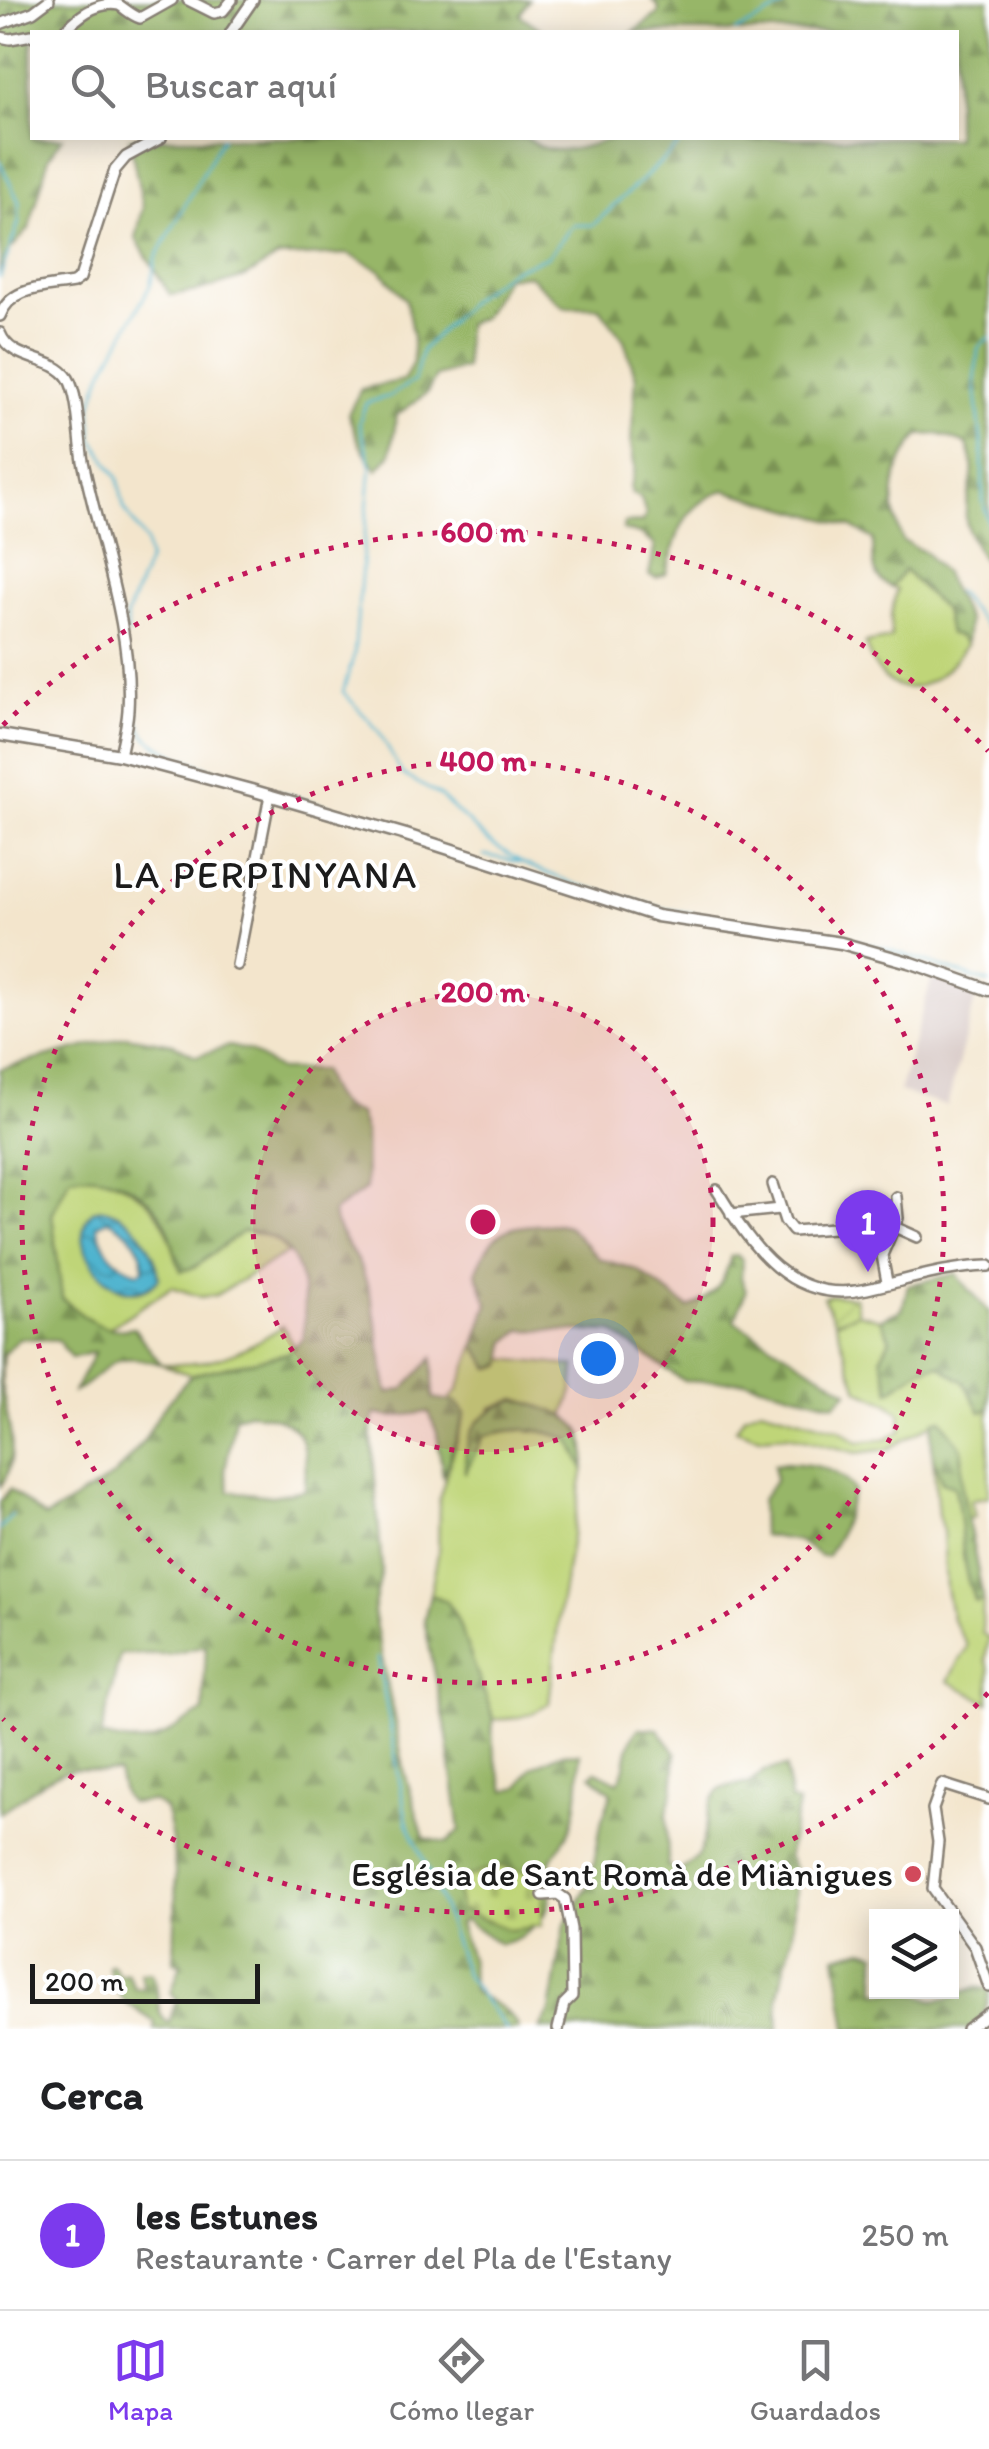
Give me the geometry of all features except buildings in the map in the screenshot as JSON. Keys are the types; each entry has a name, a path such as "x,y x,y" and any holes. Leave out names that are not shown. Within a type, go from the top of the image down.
{"street":[{"path":"0,24 33,12 49,0"},
{"path":"64,30 82,12 98,4 116,4 140,18 172,0"},
{"path":"188,0 214,13 232,0"},
{"path":"232,30 253,0"},
{"path":"0,37 30,35"},
{"path":"0,316 7,301 16,294 73,283 80,278 115,170 131,154 158,140"},
{"path":"0,332 9,346 59,370 71,385 84,465 122,635 128,714 120,756"},
{"path":"0,735 120,756 270,795 421,839 657,916 841,944 989,990"},
{"path":"237,965 270,795"},
{"path":"773,1184 792,1232 888,1224 918,1237"},
{"path":"717,1190 757,1251 800,1284 848,1291 965,1267 989,1266"},
{"path":"887,1282 882,1255 898,1218 896,1197"},
{"path":"732,1214 780,1209"},
{"path":"989,1799 942,1784 933,1809 938,1842 933,1889 975,1947 989,1987"},
{"path":"543,1895 558,1894 565,1900 572,1929 572,1996 564,2004 558,2029"},
{"path":"967,2029 989,2013"}],"shaded area":[{"path":"933,974 978,989 947,1106 899,1092"}],"green space":[{"path":"0,0 529,0 520,15 542,30 30,30 30,140 61,140 49,157 29,229 8,252 0,275"},
{"path":"652,0 989,0 989,571 967,526 972,468 967,444 938,434 920,435 903,459 894,499 903,541 926,553 943,572 968,621 966,645 960,637 949,634 944,610 904,570 891,587 879,579 874,567 873,539 850,526 724,490 698,505 683,523 666,574 656,578 649,575 655,545 640,534 623,530 624,523 643,522 646,515 641,498 632,494 630,487 635,469 631,444 636,378 624,340 599,307 564,307 529,275 506,277 483,317 466,324 465,368 436,376 427,393 397,415 390,455 377,470 360,445 348,414 361,389 404,380 413,362 406,300 380,270 348,254 278,257 245,277 170,295 136,239 143,207 129,140 530,140 557,150 605,140 959,140 959,30 636,30 658,14 659,7"},
{"path":"904,570 944,610 949,633 960,637 966,645 940,675 911,688 885,678 865,643 891,638 897,589 891,587"},
{"path":"126,1036 173,1044 196,1056 229,1046 250,1051 279,1070 322,1070 334,1098 344,1108 359,1114 365,1132 366,1189 333,1212 367,1283 388,1393 404,1389 433,1358 433,1398 456,1402 465,1414 443,1477 437,1433 429,1412 392,1417 375,1414 371,1429 382,1570 373,1612 405,1773 424,1838 447,1843 460,1830 446,1729 424,1620 430,1595 447,1601 456,1616 494,1719 493,1746 505,1791 519,1787 532,1767 560,1754 580,1753 575,1813 569,1832 552,1859 550,1899 544,1915 524,1934 500,1944 464,1920 459,1924 471,1961 472,1991 505,2011 518,2029 154,2029 155,2022 119,1994 108,1966 112,1964 119,1975 127,1973 135,1989 144,1987 140,1973 151,1972 160,2013 169,2023 177,1998 171,1993 181,1964 174,1961 175,1866 165,1809 152,1801 130,1803 118,1773 81,1769 56,1775 0,1813 0,1502 10,1489 45,1518 115,1475 191,1375 288,1353 303,1339 304,1314 303,1289 296,1265 274,1238 243,1231 193,1268 181,1271 166,1223 144,1197 109,1179 70,1177 52,1214 62,1298 103,1326 134,1328 161,1364 119,1360 74,1392 95,1352 71,1358 58,1340 19,1338 3,1354 2,1386 12,1451 0,1487 0,1069","holes":["249,1413 281,1420 299,1434 305,1457 305,1490 272,1496 229,1491 225,1470 235,1417","206,1645 203,1712 146,1742 101,1736 120,1654 168,1654"]},
{"path":"91,1173 139,1194 167,1230 178,1265 194,1268 243,1231 274,1239 287,1253 216,1295 201,1297 172,1287 107,1329 88,1321 62,1298 52,1214 70,1177","holes":["93,1211 114,1212 141,1235 153,1256 159,1278 144,1290 129,1291 113,1285 89,1258 85,1225"]},
{"path":"568,1226 600,1259 637,1270 689,1308 717,1288 731,1256 737,1255 742,1260 741,1278 746,1291 734,1321 848,1391 835,1404 746,1381 684,1381 612,1332 521,1330 506,1342 503,1365 490,1368 475,1345 488,1303 476,1273 483,1257 497,1236 506,1231"},
{"path":"956,1274 989,1312 989,1409 981,1412 964,1382 939,1365 921,1369 890,1391 881,1357 890,1339 881,1319 902,1310 908,1285"},
{"path":"823,1297 855,1297 858,1313 835,1322"},
{"path":"858,1313 881,1319 890,1339 881,1357 890,1390 921,1369 939,1365 964,1382 981,1412 989,1409 989,1496 971,1500 975,1517 968,1519 962,1488 962,1449 941,1419 888,1449 857,1453 788,1435 759,1437 736,1429 744,1416 761,1408 838,1429 858,1442 887,1439 902,1430 900,1413 887,1402 858,1390 835,1322"},
{"path":"283,1326 294,1347 288,1353 191,1375 161,1364 195,1363 225,1356"},
{"path":"475,1345 490,1368 503,1365 504,1359 575,1366 573,1391 564,1417 516,1399 491,1408 484,1436 527,1430 559,1436 570,1440 584,1468 560,1606 549,1704 509,1719 494,1719 447,1601 430,1595 438,1554 439,1499 465,1414 456,1402 449,1400 458,1390"},
{"path":"517,1399 559,1413 578,1427 585,1450 584,1468 570,1440 517,1430 484,1436 465,1473 467,1445 476,1425 492,1410"},
{"path":"941,1419 962,1449 962,1488 983,1598 977,1602 964,1561 954,1486 942,1482 933,1452 934,1421"},
{"path":"933,1456 942,1482 954,1485 974,1601 983,1598 982,1633 989,1638 985,1659 989,1703 948,1681 967,1646 952,1619 946,1588"},
{"path":"786,1463 832,1472 854,1490 839,1535 827,1556 798,1541 762,1535 761,1500 775,1481 774,1465"},
{"path":"639,1728 658,1729 676,1753 667,1812 668,1865 678,1873 700,1851 711,1804 722,1789 749,1784 764,1771 786,1767 790,1800 798,1804 788,1856 796,1871 792,1937 778,1998 779,2029 540,2029 550,2011 565,1925 591,1880 602,1819 612,1793 591,1775 596,1771 618,1782 633,1735"},
{"path":"498,1866 545,1876 541,1926 510,1930 461,1910 456,1885 459,1880"},
{"path":"869,1951 869,1999 959,1999 959,1994 975,1987 989,1989 988,2001 970,2029 847,2029 836,1956"}],"water":[{"path":"93,1211 114,1212 133,1226 148,1245 159,1278 144,1289 128,1290 99,1273 84,1241 85,1225","holes":["108,1220 137,1246 144,1269 138,1272 122,1265 106,1249 97,1225"]}],"waterway":[{"path":"739,30 783,7 788,0"},
{"path":"128,635 126,617 149,559 146,542 124,508 118,478 93,439 91,407 103,372 150,286 156,258 221,140"},
{"path":"682,140 593,225 573,225 548,256 510,271 476,295 422,350 414,381 390,396 366,403 359,423 371,465 354,655 343,692 378,730 402,774 439,795 489,842 525,864 574,884 663,909 829,936"},
{"path":"0,162 19,202 19,222 0,277"},
{"path":"989,337 978,349 975,383 983,500 989,526"},
{"path":"956,591 989,630"},
{"path":"133,688 141,728 159,746 222,774 400,828"},
{"path":"484,855 520,862"},
{"path":"842,938 989,983"},
{"path":"0,1529 12,1515"},
{"path":"378,1658 407,1822 437,1890 466,1976 506,2029"}],"place":[{"name":"les Estunes","path":"868,1272"},
{"name":"Església de Sant Romà de Miànigues","path":"913,1874"}],"district":[{"name":"LA PERPINYANA","path":"266,875"}]}
